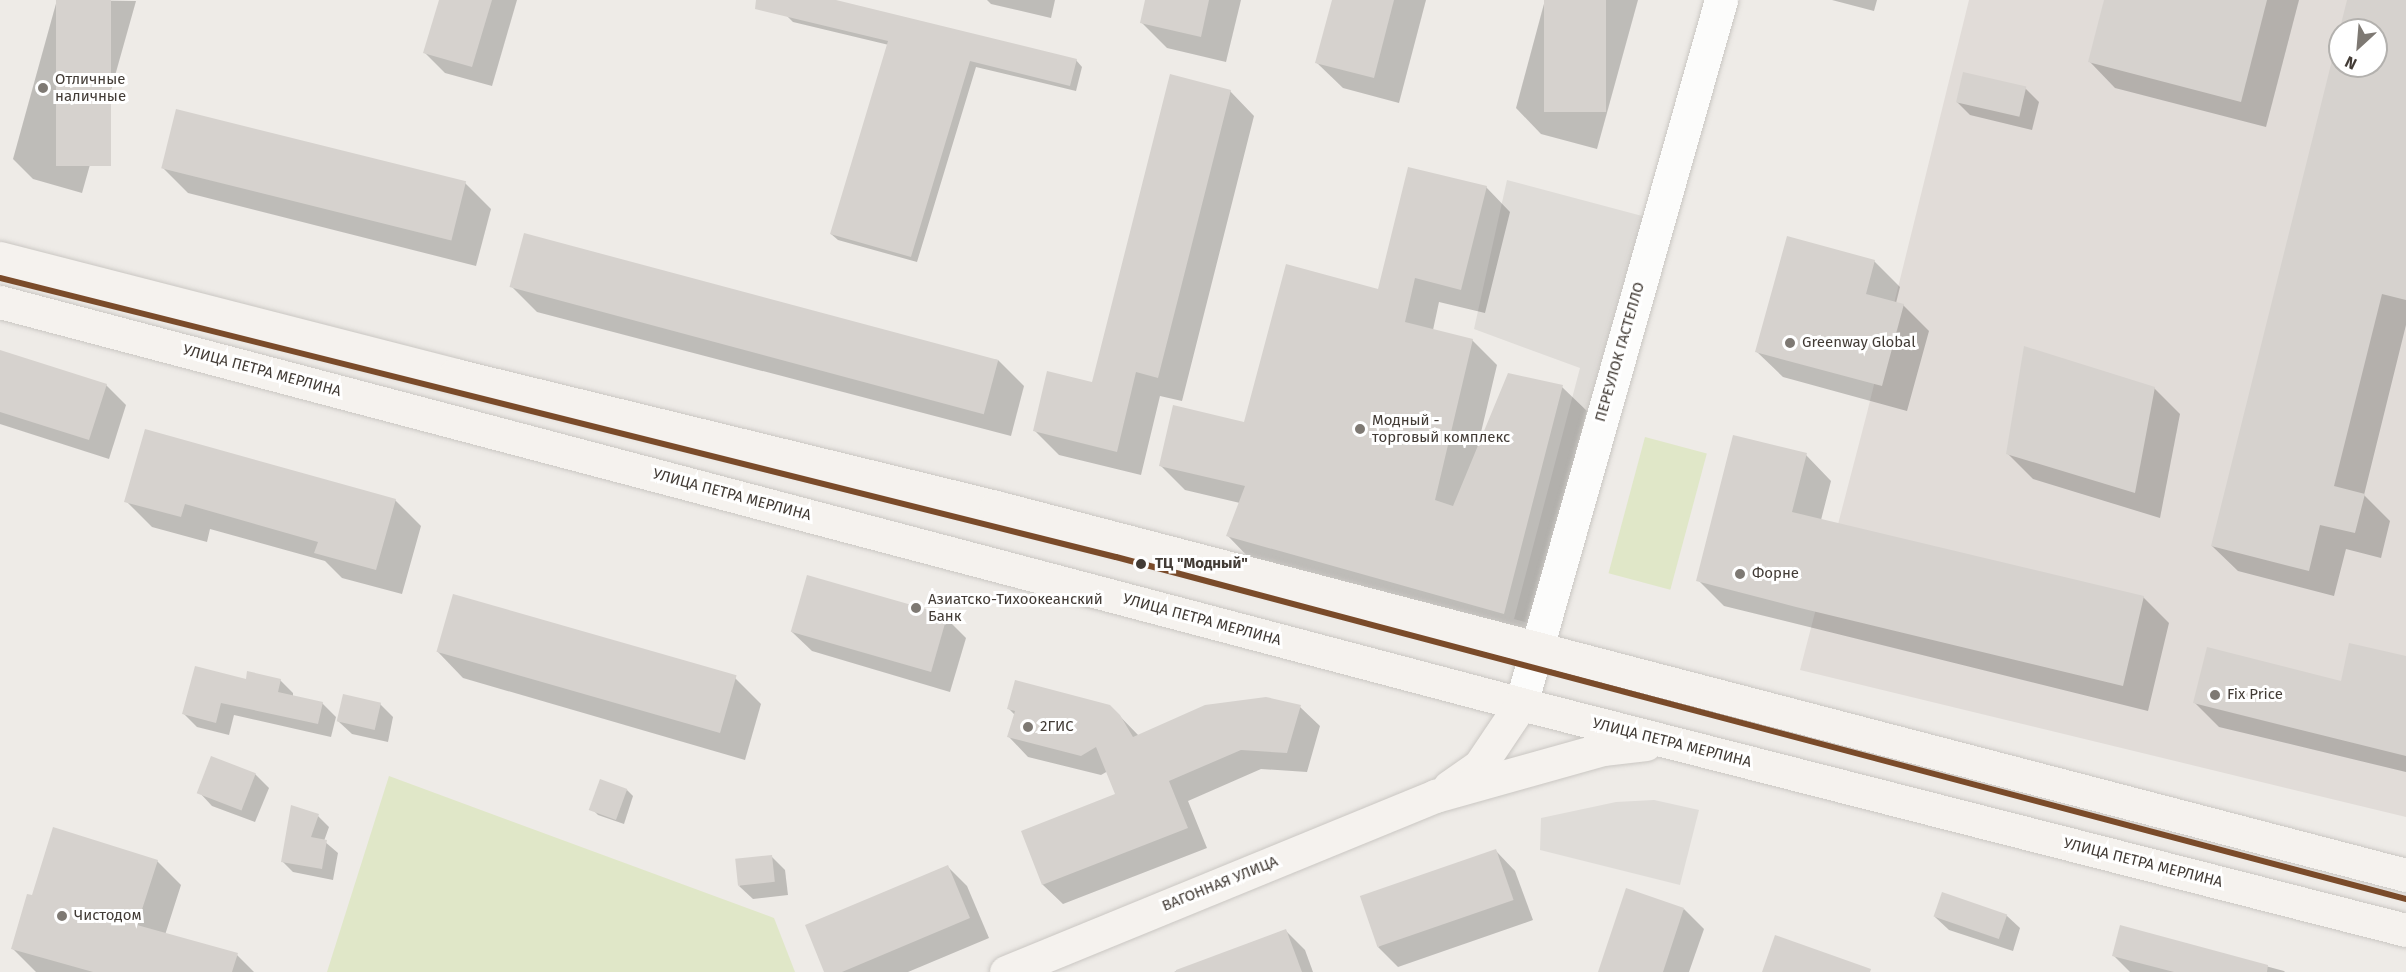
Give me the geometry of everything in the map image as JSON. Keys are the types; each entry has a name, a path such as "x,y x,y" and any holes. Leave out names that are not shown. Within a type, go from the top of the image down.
{"main road":[{"path":"0,258 455,375 1008,510 2406,875"},
{"name":"УЛИЦА ПЕТРА МЕРЛИНА","path":"0,302 1521,704 2406,930"},
{"name":"ВАГОННАЯ УЛИЦА","path":"1435,796 1480,765 1521,704"},
{"name":"ВАГОННАЯ УЛИЦА","path":"1006,972 1435,796 1603,749 1667,741"}],"street":[{"name":"ПЕРЕУЛОК ГАСТЕЛЛО","path":"1521,704 1721,0"}],"shaded area":[{"path":"1969,0 2406,0 2406,817 1800,670 1867,413"},
{"path":"1507,180 1646,217 1532,624 1514,619 1580,368 1474,329"},
{"path":"1654,800 1699,810 1680,885 1540,850 1541,818 1616,802"}],"green space":[{"path":"1645,437 1707,454 1670,590 1609,573"},
{"path":"389,776 774,918 795,972 327,972"}],"building":[{"path":"56,0 111,0 111,166 56,166"},
{"path":"439,0 492,0 472,67 423,53"},
{"path":"756,0 836,0 1077,59 1070,86 970,61 911,257 830,234 888,41 755,9"},
{"path":"1145,0 1209,0 1201,37 1140,23"},
{"path":"1332,0 1394,0 1374,78 1315,63"},
{"path":"1544,0 1606,0 1606,112 1544,112"},
{"path":"2104,0 2267,0 2241,102 2088,62"},
{"path":"2347,0 2406,0 2406,300 2382,294 2334,486 2365,494 2355,533 2320,525 2309,571 2211,546 2328,76 2388,78 2388,18 2343,18"},
{"path":"1963,72 2026,87 2019,117 1956,102"},
{"path":"1170,74 1231,90 1158,378 1136,372 1117,452 1033,431 1047,371 1092,382"},
{"path":"176,109 466,181 451,241 161,168"},
{"path":"1408,167 1487,186 1461,290 1415,278 1405,322 1473,339 1435,500 1453,506 1508,373 1563,385 1504,614 1226,536 1245,486 1159,466 1173,405 1244,422 1286,264 1378,289"},
{"path":"524,233 998,360 984,414 510,287"},
{"path":"1787,236 1875,260 1866,294 1904,304 1882,386 1755,352"},
{"path":"2024,346 2155,387 2135,493 2006,454"},
{"path":"0,350 107,384 89,440 0,412"},
{"path":"145,429 396,499 376,570 314,553 318,542 185,504 181,517 124,502"},
{"path":"1733,435 1807,453 1792,512 2144,596 2123,686 1696,581"},
{"path":"807,575 947,615 931,672 791,632"},
{"path":"453,594 737,675 720,733 436,652"},
{"path":"2349,643 2406,656 2406,756 2193,703 2207,647 2341,681"},
{"path":"195,666 246,679 247,671 281,679 278,692 323,702 318,724 221,703 216,723 182,714"},
{"path":"1015,680 1110,705 1120,715 1133,737 1205,705 1266,697 1301,705 1287,753 1241,750 1169,781 1188,828 1042,885 1021,831 1115,794 1096,747 1081,756 1007,737 1015,711 1007,709"},
{"path":"343,694 381,703 375,730 337,721"},
{"path":"211,756 256,773 241,811 197,793"},
{"path":"600,779 627,789 616,820 589,810"},
{"path":"291,805 319,814 311,837 327,840 322,869 281,862"},
{"path":"53,827 158,860 137,925 238,953 232,972 93,972 11,949 27,894 32,895"},
{"path":"1496,849 1514,900 1377,947 1360,896"},
{"path":"772,855 775,882 738,886 735,859"},
{"path":"948,865 970,918 842,972 824,972 805,925"},
{"path":"1626,888 1684,908 1663,972 1598,972"},
{"path":"1942,892 2007,914 1999,939 1934,917"},
{"path":"2120,925 2268,965 2267,972 2174,972 2112,956"},
{"path":"1286,929 1302,972 1176,972 1176,970"},
{"path":"1775,935 1871,969 1870,972 1762,972"}],"transit line":[{"path":"0,278 1116,557 2406,899"}],"place":[{"name":"Отличные наличные","path":"43,88"},
{"name":"Greenway Global","path":"1790,343"},
{"name":"Модный - торговый комплекс","path":"1360,429"},
{"name":"ТЦ \"Модный\"","path":"1141,564"},
{"name":"Форне","path":"1740,574"},
{"name":"Азиатско-Тихоокеанский Банк","path":"916,608"},
{"name":"Fix Price","path":"2215,695"},
{"name":"2ГИС","path":"1028,727"},
{"name":"Чистодом","path":"62,916"}]}
